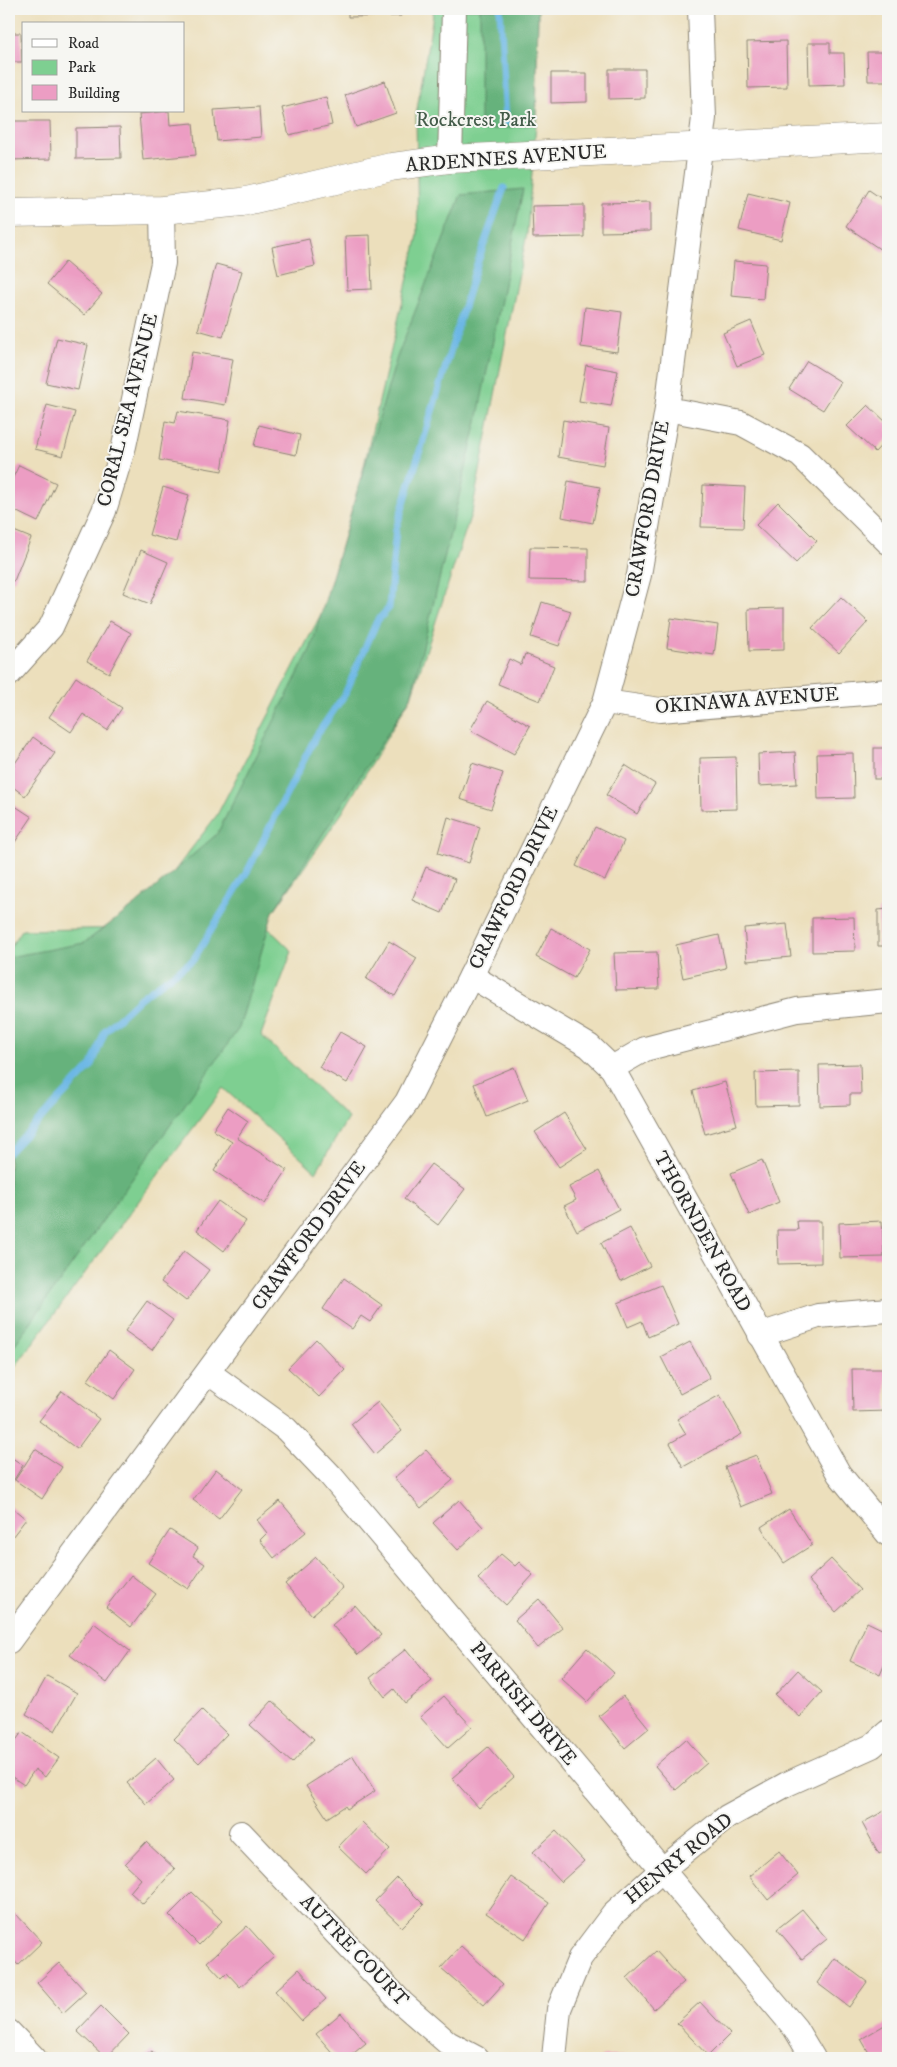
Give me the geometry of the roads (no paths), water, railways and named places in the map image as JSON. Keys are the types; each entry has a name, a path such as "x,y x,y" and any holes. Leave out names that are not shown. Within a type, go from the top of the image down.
{"street":[{"path":"450,159 454,9"},
{"name":"CRAWFORD DRIVE","path":"9,1641 407,1102 605,702 639,575 667,409 704,118 700,9"},
{"name":"ARDENNES AVENUE","path":"9,213 162,210 242,202 390,167 450,159 700,148 888,137"},
{"name":"CORAL SEA AVENUE","path":"9,674 51,626 104,511 124,446 163,263 162,210"},
{"path":"667,409 741,423 800,455 888,542"},
{"name":"OKINAWA AVENUE","path":"605,702 660,710 888,691"},
{"name":"THORNDEN ROAD","path":"471,976 589,1046 612,1068 839,1474 888,1534"},
{"path":"612,1068 645,1049 797,1010 888,1001"},
{"path":"760,1335 818,1316 888,1310"},
{"name":"PARRISH DRIVE","path":"209,1372 286,1429 330,1476 795,2028 813,2058"},
{"name":"HENRY ROAD","path":"554,2058 559,2009 580,1958 613,1914 663,1869 726,1817 787,1784 872,1746 888,1732"},
{"name":"AUTRE COURT","path":"241,1833 402,2003 448,2043 476,2058"},
{"path":"9,2032 34,2058"}],"waterway":[{"path":"500,9 506,122"},
{"path":"9,1152 92,1065 105,1031 140,998 193,960 248,870 316,736 345,694 377,621 389,608 396,529 477,264 504,188"}],"park label":[{"name":"Rockcrest Park","path":"476,120"}]}
